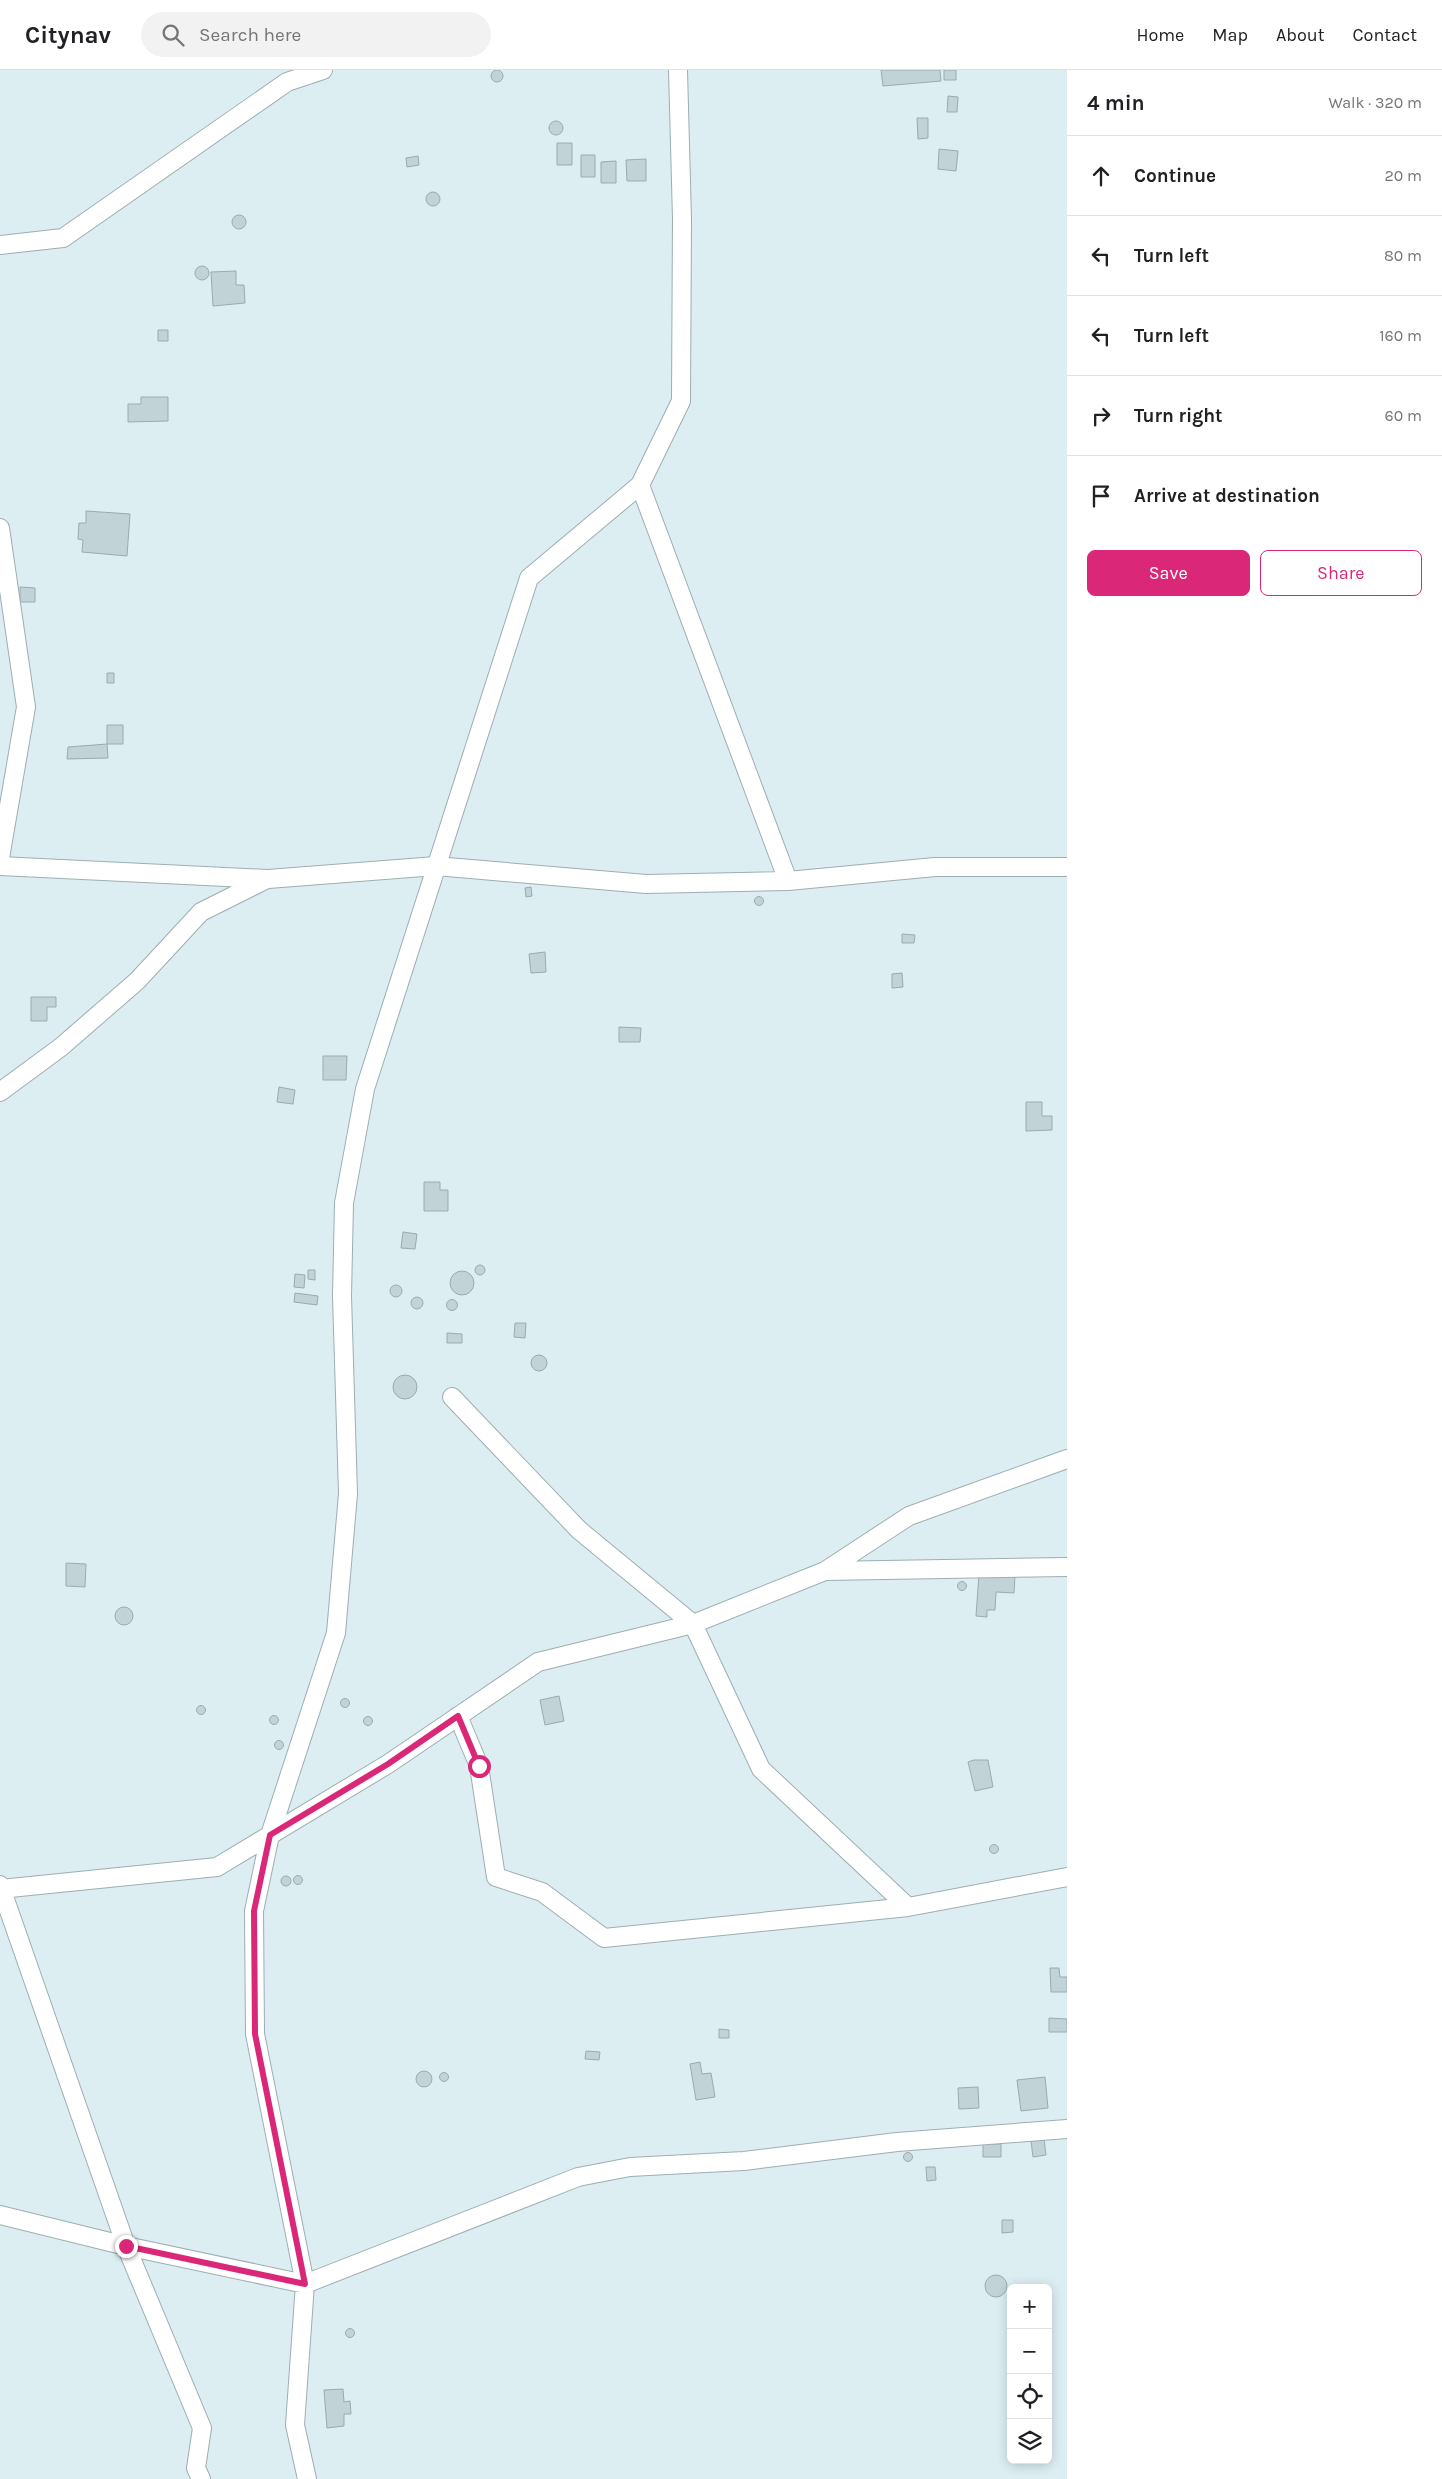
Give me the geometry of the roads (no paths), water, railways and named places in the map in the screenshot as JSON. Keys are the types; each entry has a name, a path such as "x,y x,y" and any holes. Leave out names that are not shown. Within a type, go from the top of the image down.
{"street":[{"path":"0,245 63,238 287,82 323,70"},
{"path":"307,2479 295,2425 305,2284 255,2034 254,1911 270,1835 336,1633 348,1494 342,1296 344,1203 365,1089 530,578 640,485 681,401 682,219 678,70"},
{"path":"640,485 788,881"},
{"path":"0,528 26,707 0,858"},
{"path":"0,866 268,879 436,866 646,884 788,881 935,866 1067,866"},
{"path":"0,1092 61,1047 137,981 201,912 268,879"},
{"path":"452,1397 580,1530 693,1624 761,1769 908,1907"},
{"path":"201,2479 196,2468 202,2428 126,2246 0,1888 217,1867 388,1764 538,1662 693,1624 825,1572 909,1516 1067,1459"},
{"path":"825,1572 1067,1567"},
{"path":"458,1716 479,1766 496,1877 542,1892 604,1938 908,1907 1067,1876"},
{"path":"0,2215 126,2246 305,2284 586,2175 630,2167 744,2162 897,2142 1067,2129"}]}
